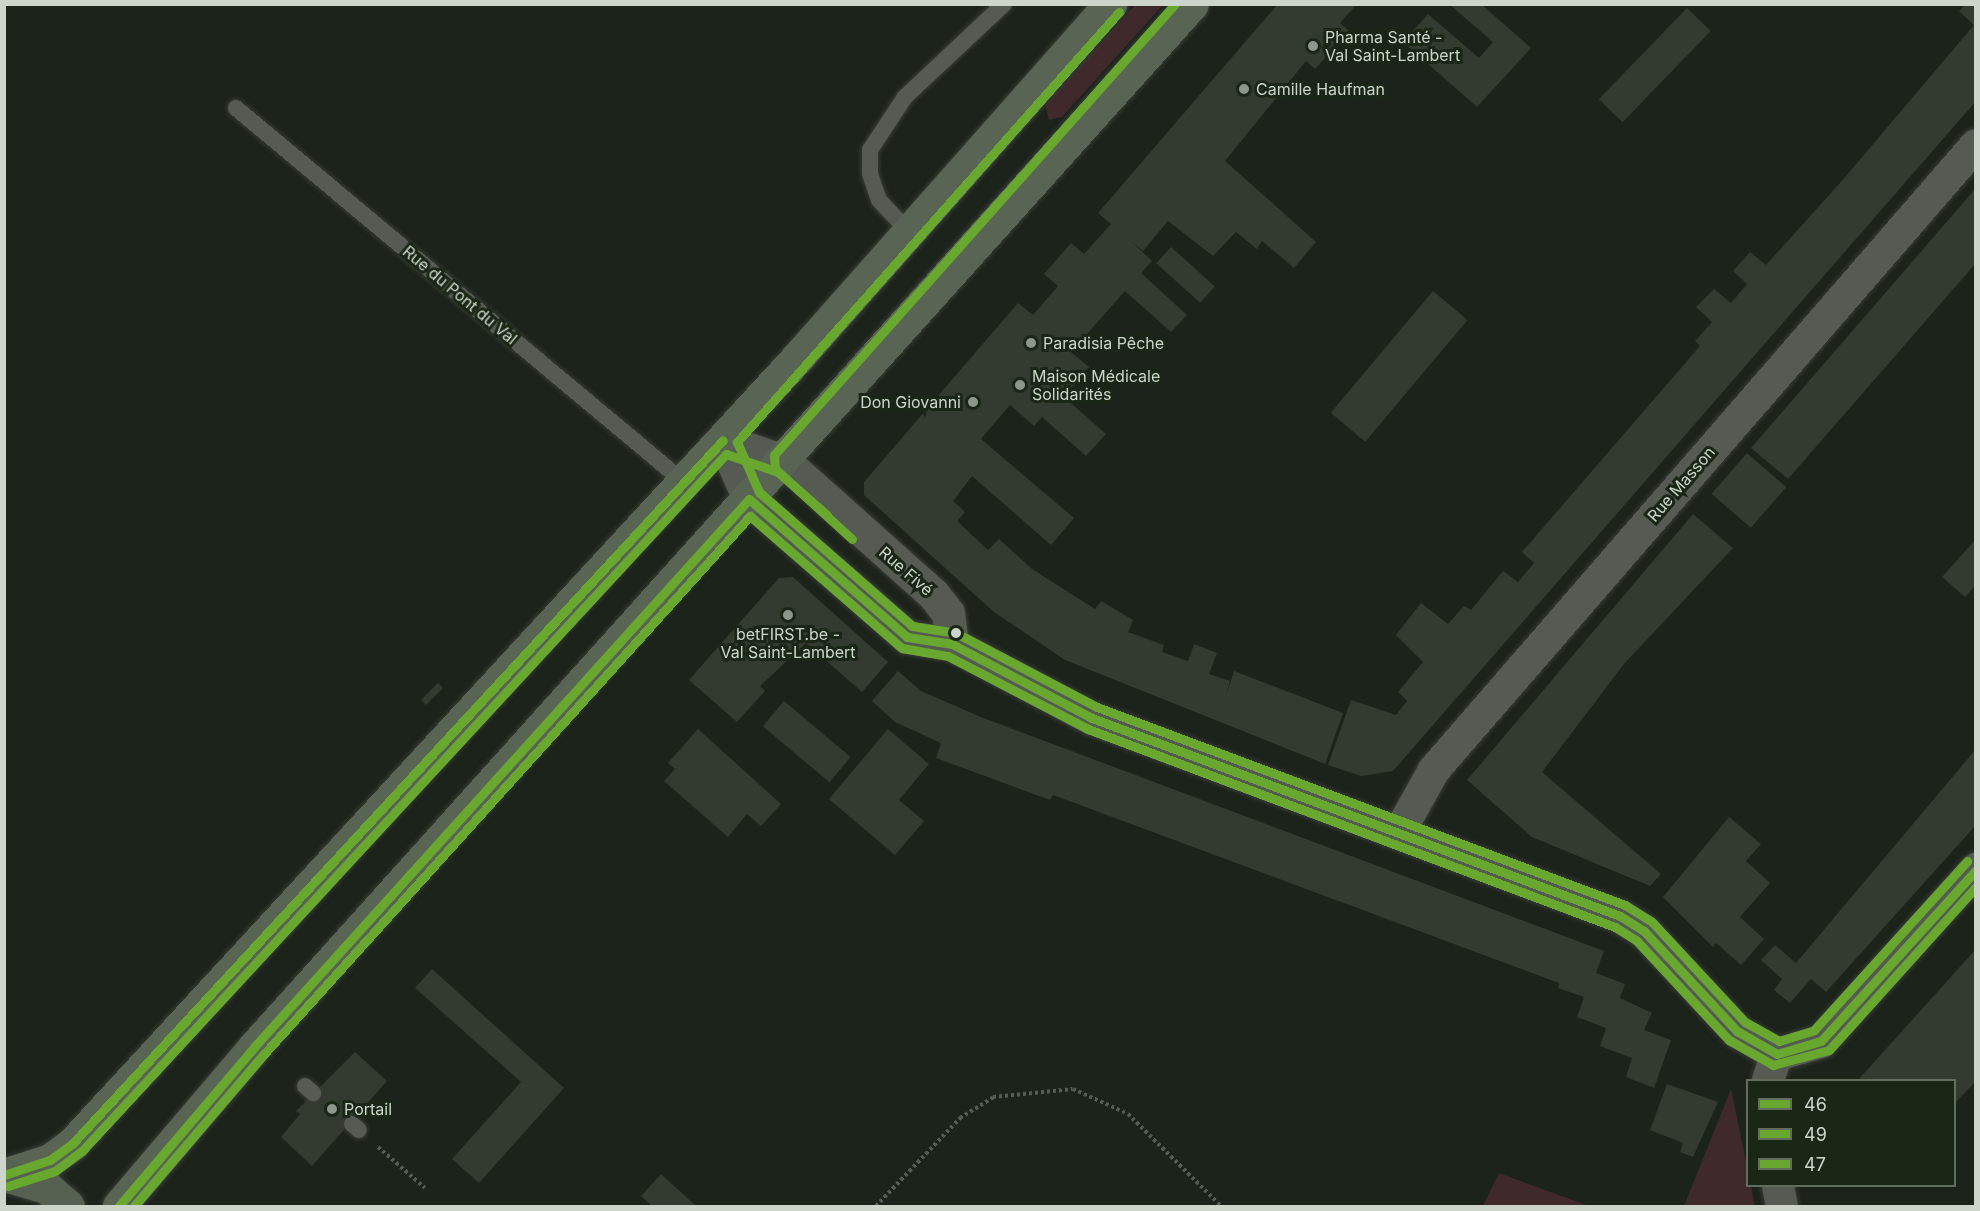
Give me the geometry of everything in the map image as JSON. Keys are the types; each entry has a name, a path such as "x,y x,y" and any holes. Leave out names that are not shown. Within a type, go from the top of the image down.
{"highway":[{"path":"6,1175 46,1187 68,1206"}],"main road":[{"path":"6,1175 50,1160 73,1143 723,440 1110,4"},
{"path":"119,1206 251,1051 784,461 1192,4"}],"street":[{"name":"Rue Masson","path":"1400,831 1434,770 1976,145"},
{"path":"723,440 784,461"},
{"path":"723,440 749,499 894,627 927,644 952,644 990,669 1092,718 1400,831 1620,916 1644,932 1773,1067 1821,1041 1976,869"},
{"name":"Rue Fivé","path":"784,461 933,594 948,613 952,644"},
{"path":"1778,1187 1782,1206"}],"lane":[{"path":"909,232 879,200 870,174 870,150 905,97 1004,4"},
{"name":"Rue du Pont du Val","path":"236,108 684,482"}],"path":[{"path":"876,1206 960,1118 993,1097 1073,1089 1128,1114 1218,1205"},
{"path":"355,1127 425,1188"}],"shaded area":[{"path":"1135,5 1163,5 1062,117 1049,120 1045,105"},
{"path":"1731,1089 1746,1162 1746,1187 1751,1187 1755,1206 1684,1206"},
{"path":"1499,1173 1589,1206 1483,1206"}],"building":[{"path":"1449,4 1481,4 1531,48 1477,107 1403,42 1428,14 1479,58 1493,42"},
{"path":"1277,5 1356,5 1340,23 1349,31 1315,69 1306,61 1225,161 1316,242 1294,268 1262,241 1257,249 1236,232 1213,256 1168,221 1143,251 1131,241 1152,261 1141,273 1187,315 1171,332 1125,291 1071,352 1089,367 1064,397 1106,434 1086,456 1042,417 1034,426 1010,405 981,439 1074,518 1051,545 972,476 953,501 965,512 957,521 988,550 999,539 1032,569 1095,609 1101,601 1133,620 1128,632 1164,645 1162,652 1188,661 1194,644 1217,653 1209,674 1230,681 1226,696 1234,671 1343,713 1325,764 1065,660 994,612 864,495 864,482 1018,303 1033,315 1058,286 1044,274 1071,243 1084,254 1111,224 1098,213"},
{"path":"1965,5 1976,5 1976,101 1393,771 1361,776 1328,765 1351,700 1396,715 1407,701 1398,692 1423,662 1396,635 1421,603 1448,624 1464,606 1471,610 1503,571 1518,582 1534,563 1522,552 1700,346 1695,341 1712,322 1696,307 1714,289 1731,303 1747,284 1733,271 1750,252 1766,265 1840,183 1974,25 1959,11"},
{"path":"1687,8 1711,31 1623,122 1599,99"},
{"path":"1976,188 1976,263 1788,479 1751,448"},
{"path":"1171,247 1215,286 1200,303 1156,263"},
{"path":"1433,291 1467,320 1365,442 1331,413"},
{"path":"1747,453 1786,487 1751,528 1712,494"},
{"path":"1693,514 1733,548 1624,664 1542,772 1661,874 1650,886 1532,837 1467,780"},
{"path":"1976,539 1976,585 1965,597 1942,577"},
{"path":"793,577 888,662 862,692 806,643 760,686 765,691 737,722 689,680 779,578"},
{"path":"898,671 921,691 981,717 1604,951 1596,973 1625,984 1620,998 1652,1013 1644,1030 1671,1040 1654,1088 1626,1077 1632,1058 1600,1046 1606,1028 1577,1017 1584,997 1558,988 1559,983 1053,795 1050,800 936,758 941,743 895,722 872,701"},
{"path":"438,683 443,688 426,705 421,700"},
{"path":"784,701 851,757 829,782 763,726"},
{"path":"698,729 781,804 761,826 747,814 728,837 664,781 675,769 668,763"},
{"path":"888,729 929,764 899,800 924,821 895,855 829,799"},
{"path":"1976,749 1976,825 1826,992 1811,979 1790,1003 1774,990 1782,979 1761,960 1775,945 1796,963"},
{"path":"1729,817 1761,844 1746,861 1770,883 1740,917 1764,939 1741,965 1716,943 1713,947 1663,897"},
{"path":"1976,949 1976,1081 1956,1102 1956,1079 1859,1079"},
{"path":"432,969 564,1088 479,1183 452,1159 521,1082 415,988"},
{"name":"Portail","path":"355,1052 387,1081 312,1166 281,1137 300,1114 296,1111"},
{"path":"1667,1084 1718,1102 1693,1157 1680,1152 1683,1143 1650,1130"},
{"path":"661,1174 696,1206 652,1206 641,1196"}],"transit line":[{"name":"47","path":"852,539 775,469 774,455 1175,4"},
{"name":"47","path":"1119,12 737,442 759,492 912,626 956,633 1097,707 1625,905 1652,922 1745,1022 1779,1041 1814,1030 1967,861"},
{"name":"46","path":"4,1175 50,1160 73,1143 723,440"},
{"name":"49","path":"8,1186 55,1171 82,1151 726,454 778,472 827,515"},
{"name":"46","path":"749,499 907,637 952,644 1092,718 1620,916 1644,931 1737,1031 1777,1054 1821,1041 1976,870"},
{"name":"46","path":"119,1206 255,1046 749,499"},
{"name":"49","path":"134,1206 264,1054 750,516 902,648 948,656 1088,729 1615,927 1636,940 1729,1040 1773,1065 1829,1050 1976,887"}],"place":[{"name":"Pharma Santé - Val Saint-Lambert","path":"1313,46"},
{"name":"Camille Haufman","path":"1244,89"},
{"name":"Paradisia Pêche","path":"1031,343"},
{"name":"Maison Médicale Solidarités","path":"1020,385"},
{"name":"Don Giovanni","path":"973,402"},
{"name":"betFIRST.be - Val Saint-Lambert","path":"788,615"},
{"name":"Portail","path":"332,1109"}]}
